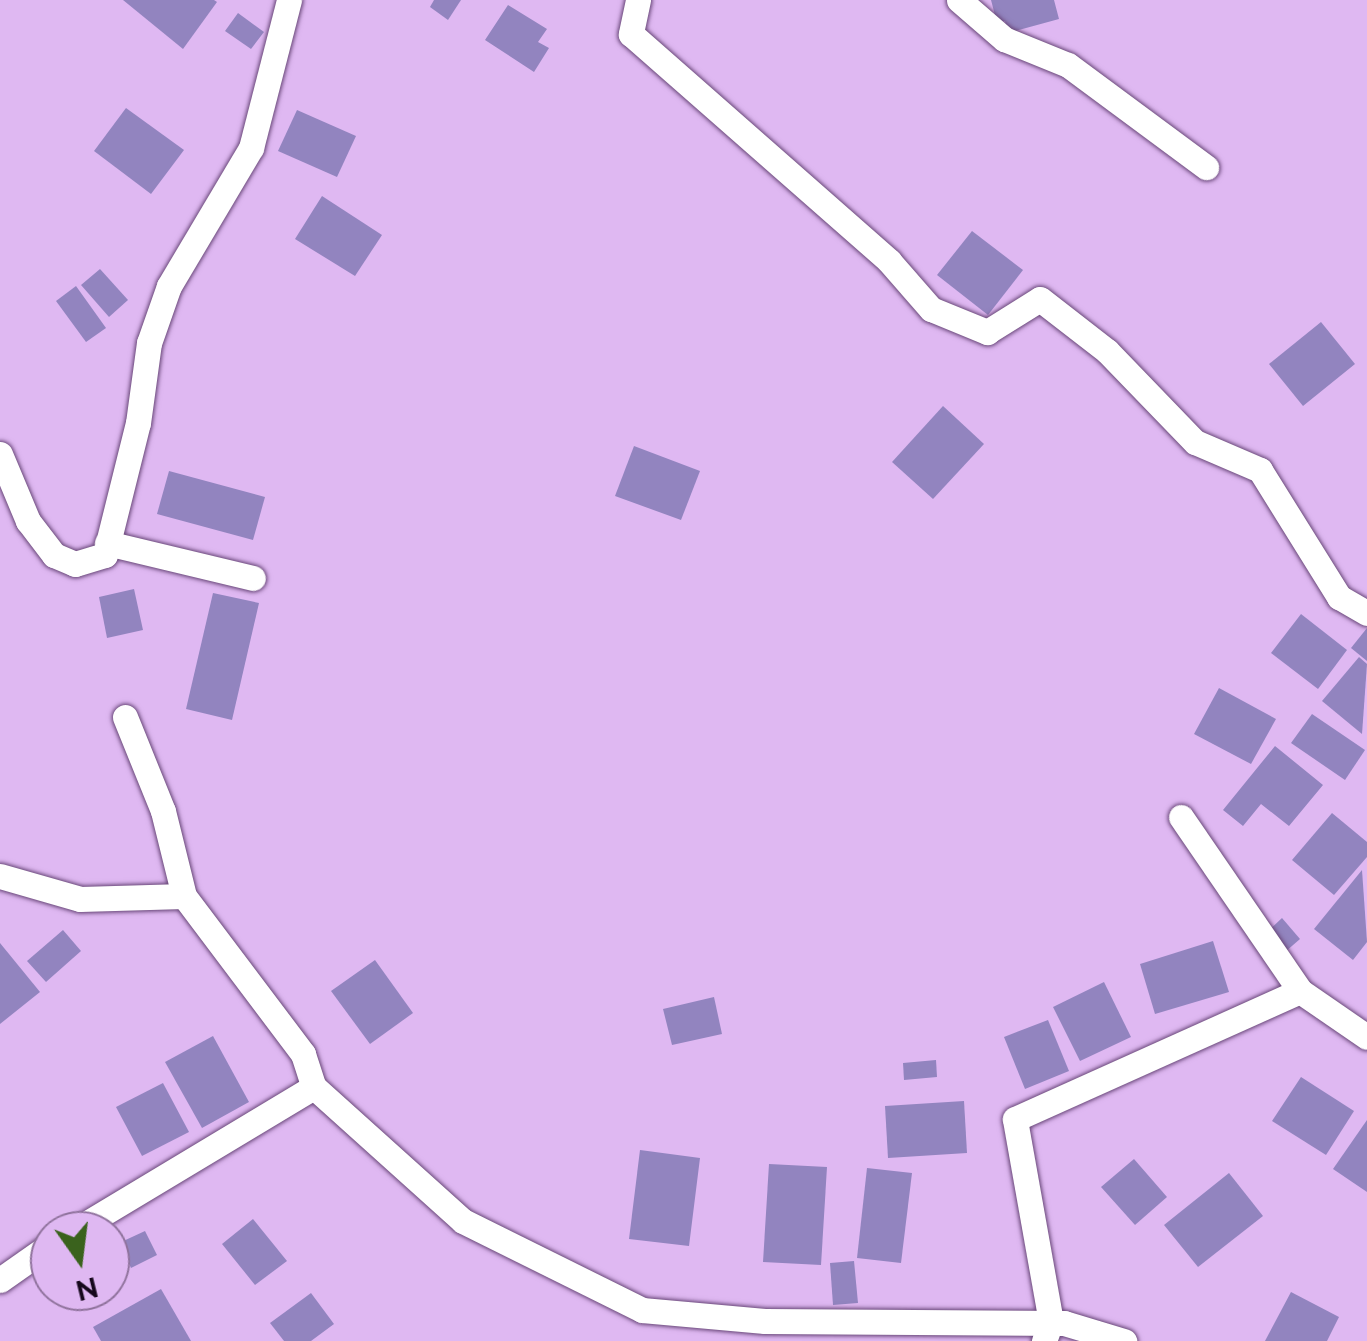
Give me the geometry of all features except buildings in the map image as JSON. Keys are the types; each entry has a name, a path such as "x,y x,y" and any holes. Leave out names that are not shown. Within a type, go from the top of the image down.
{"street":[{"path":"0,454 28,521 54,554 75,564 105,555 130,460 149,343 169,286 251,148 289,0"},
{"path":"638,0 631,34 889,261 930,309 987,332 1040,300 1107,351 1196,442 1260,470 1339,597 1367,613"},
{"path":"959,0 1004,40 1068,65 1206,167"},
{"path":"107,543 253,578"},
{"path":"125,717 163,811 184,896 302,1054 314,1086 462,1221 642,1310 765,1322 1048,1332 1124,1341"},
{"path":"1181,817 1300,990 1367,1037"},
{"path":"0,876 80,900 184,896"},
{"path":"1048,1332 1015,1119 1300,990"},
{"path":"107,1211 314,1086"},
{"path":"0,1280 30,1259"}]}
